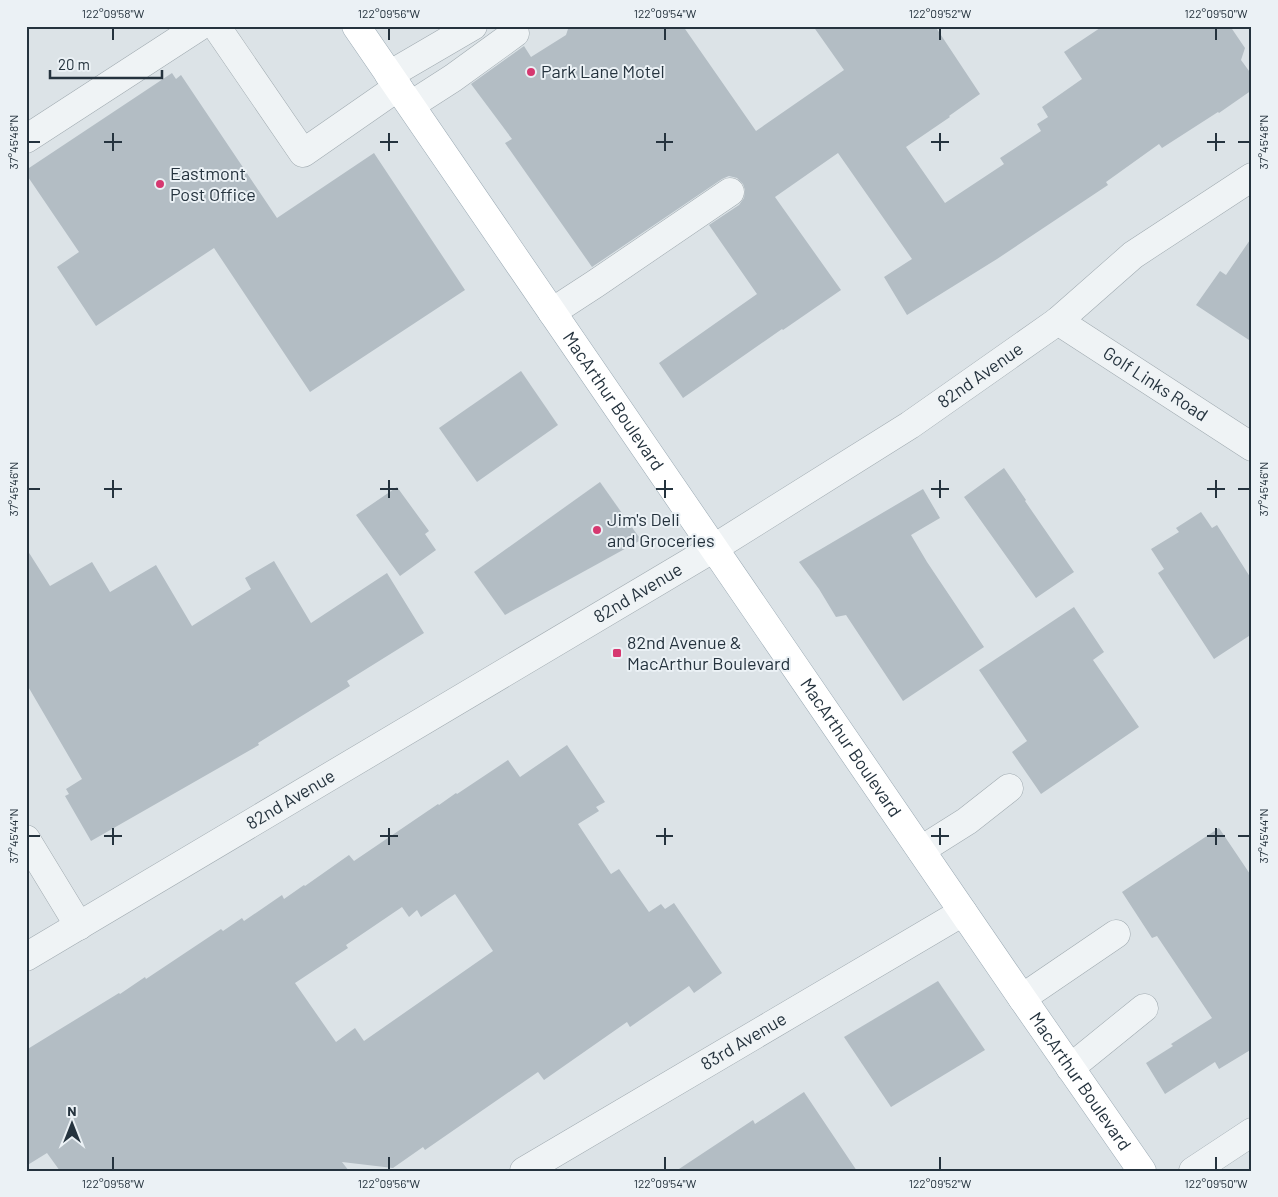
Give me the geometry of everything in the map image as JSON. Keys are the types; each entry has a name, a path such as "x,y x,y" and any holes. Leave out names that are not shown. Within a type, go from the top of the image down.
{"main road":[{"name":"MacArthur Boulevard","path":"356,26 1142,1171"}],"street":[{"path":"26,139 200,26"},
{"path":"216,26 303,153 399,89 473,26"},
{"path":"399,89 453,78 513,30"},
{"name":"82nd Avenue","path":"26,957 714,548 910,425 1058,321 1134,255 1252,177"},
{"path":"552,312 730,192"},
{"name":"Golf Links Road","path":"1058,321 1252,448"},
{"path":"921,850 967,821 1009,788"},
{"path":"26,839 79,926"},
{"name":"83rd Avenue","path":"524,1171 963,912"},
{"path":"1022,998 1116,934"},
{"path":"1070,1068 1144,1008"},
{"path":"1193,1171 1252,1132"}],"building":[{"path":"569,26 683,26 756,131 844,70 813,26 935,26 980,94 906,147 945,203 1004,164 1000,158 1041,131 1037,124 1048,117 1042,107 1082,79 1064,52 1103,26 1230,26 1245,48 1241,60 1252,75 1252,90 1162,148 1159,144 1106,182 1108,185 997,259 907,315 884,277 912,259 838,153 775,197 841,290 683,398 659,363 757,294 709,225 739,205 744,198 745,190 743,184 737,178 729,176 722,179 592,267 505,143 512,139 471,84 524,46 531,57 566,35"},
{"path":"172,73 176,79 181,75 277,218 374,153 465,290 310,392 214,248 96,326 57,267 79,252 26,174 26,170"},
{"path":"1252,237 1252,342 1196,305 1220,271 1226,275"},
{"path":"521,371 558,425 477,482 439,428"},
{"path":"1004,468 1074,572 1036,598 964,497"},
{"path":"600,482 641,540 505,615 474,572"},
{"path":"397,487 429,531 425,534 436,550 400,576 356,515"},
{"path":"923,489 940,518 911,535 984,647 903,701 846,615 836,617 819,589 799,562"},
{"path":"1201,512 1212,528 1217,525 1252,580 1252,634 1214,659 1158,573 1164,569 1151,549 1179,532 1176,528"},
{"path":"26,548 50,586 92,562 110,592 156,565 192,626 251,589 245,578 274,561 311,623 387,573 424,633 347,681 350,686 258,743 259,745 91,841 65,796 69,794 66,789 82,779 26,683"},
{"path":"1074,607 1104,652 1093,660 1139,727 1041,794 1012,752 1027,741 979,670"},
{"path":"567,745 605,802 596,807 599,811 578,824 611,874 619,869 649,912 661,904 665,909 674,903 722,973 694,993 689,986 630,1027 627,1022 544,1080 538,1072 425,1150 423,1147 393,1168 342,1162 349,1171 60,1171 47,1153 26,1166 26,1050 145,977 146,979 221,929 223,931 242,918 244,921 282,895 284,899 349,855 354,861 438,804 457,794 508,760 520,777","holes":["455,894 493,951 364,1041 355,1028 336,1042 295,983 348,948 346,945 402,907 409,917 417,910 421,917"]},
{"path":"1219,828 1252,877 1252,1049 1219,1069 1215,1062 1165,1094 1146,1063 1173,1046 1171,1044 1212,1018 1157,936 1152,938 1122,892"},
{"path":"938,981 985,1050 891,1107 844,1037"},
{"path":"804,1092 857,1171 676,1171 753,1120 755,1124"}],"place":[{"name":"Park Lane Motel","path":"531,72"},
{"name":"Eastmont Post Office","path":"160,184"},
{"name":"Jim's Deli and Groceries","path":"597,530"},
{"name":"82nd Avenue & MacArthur Boulevard","path":"617,653"}]}
